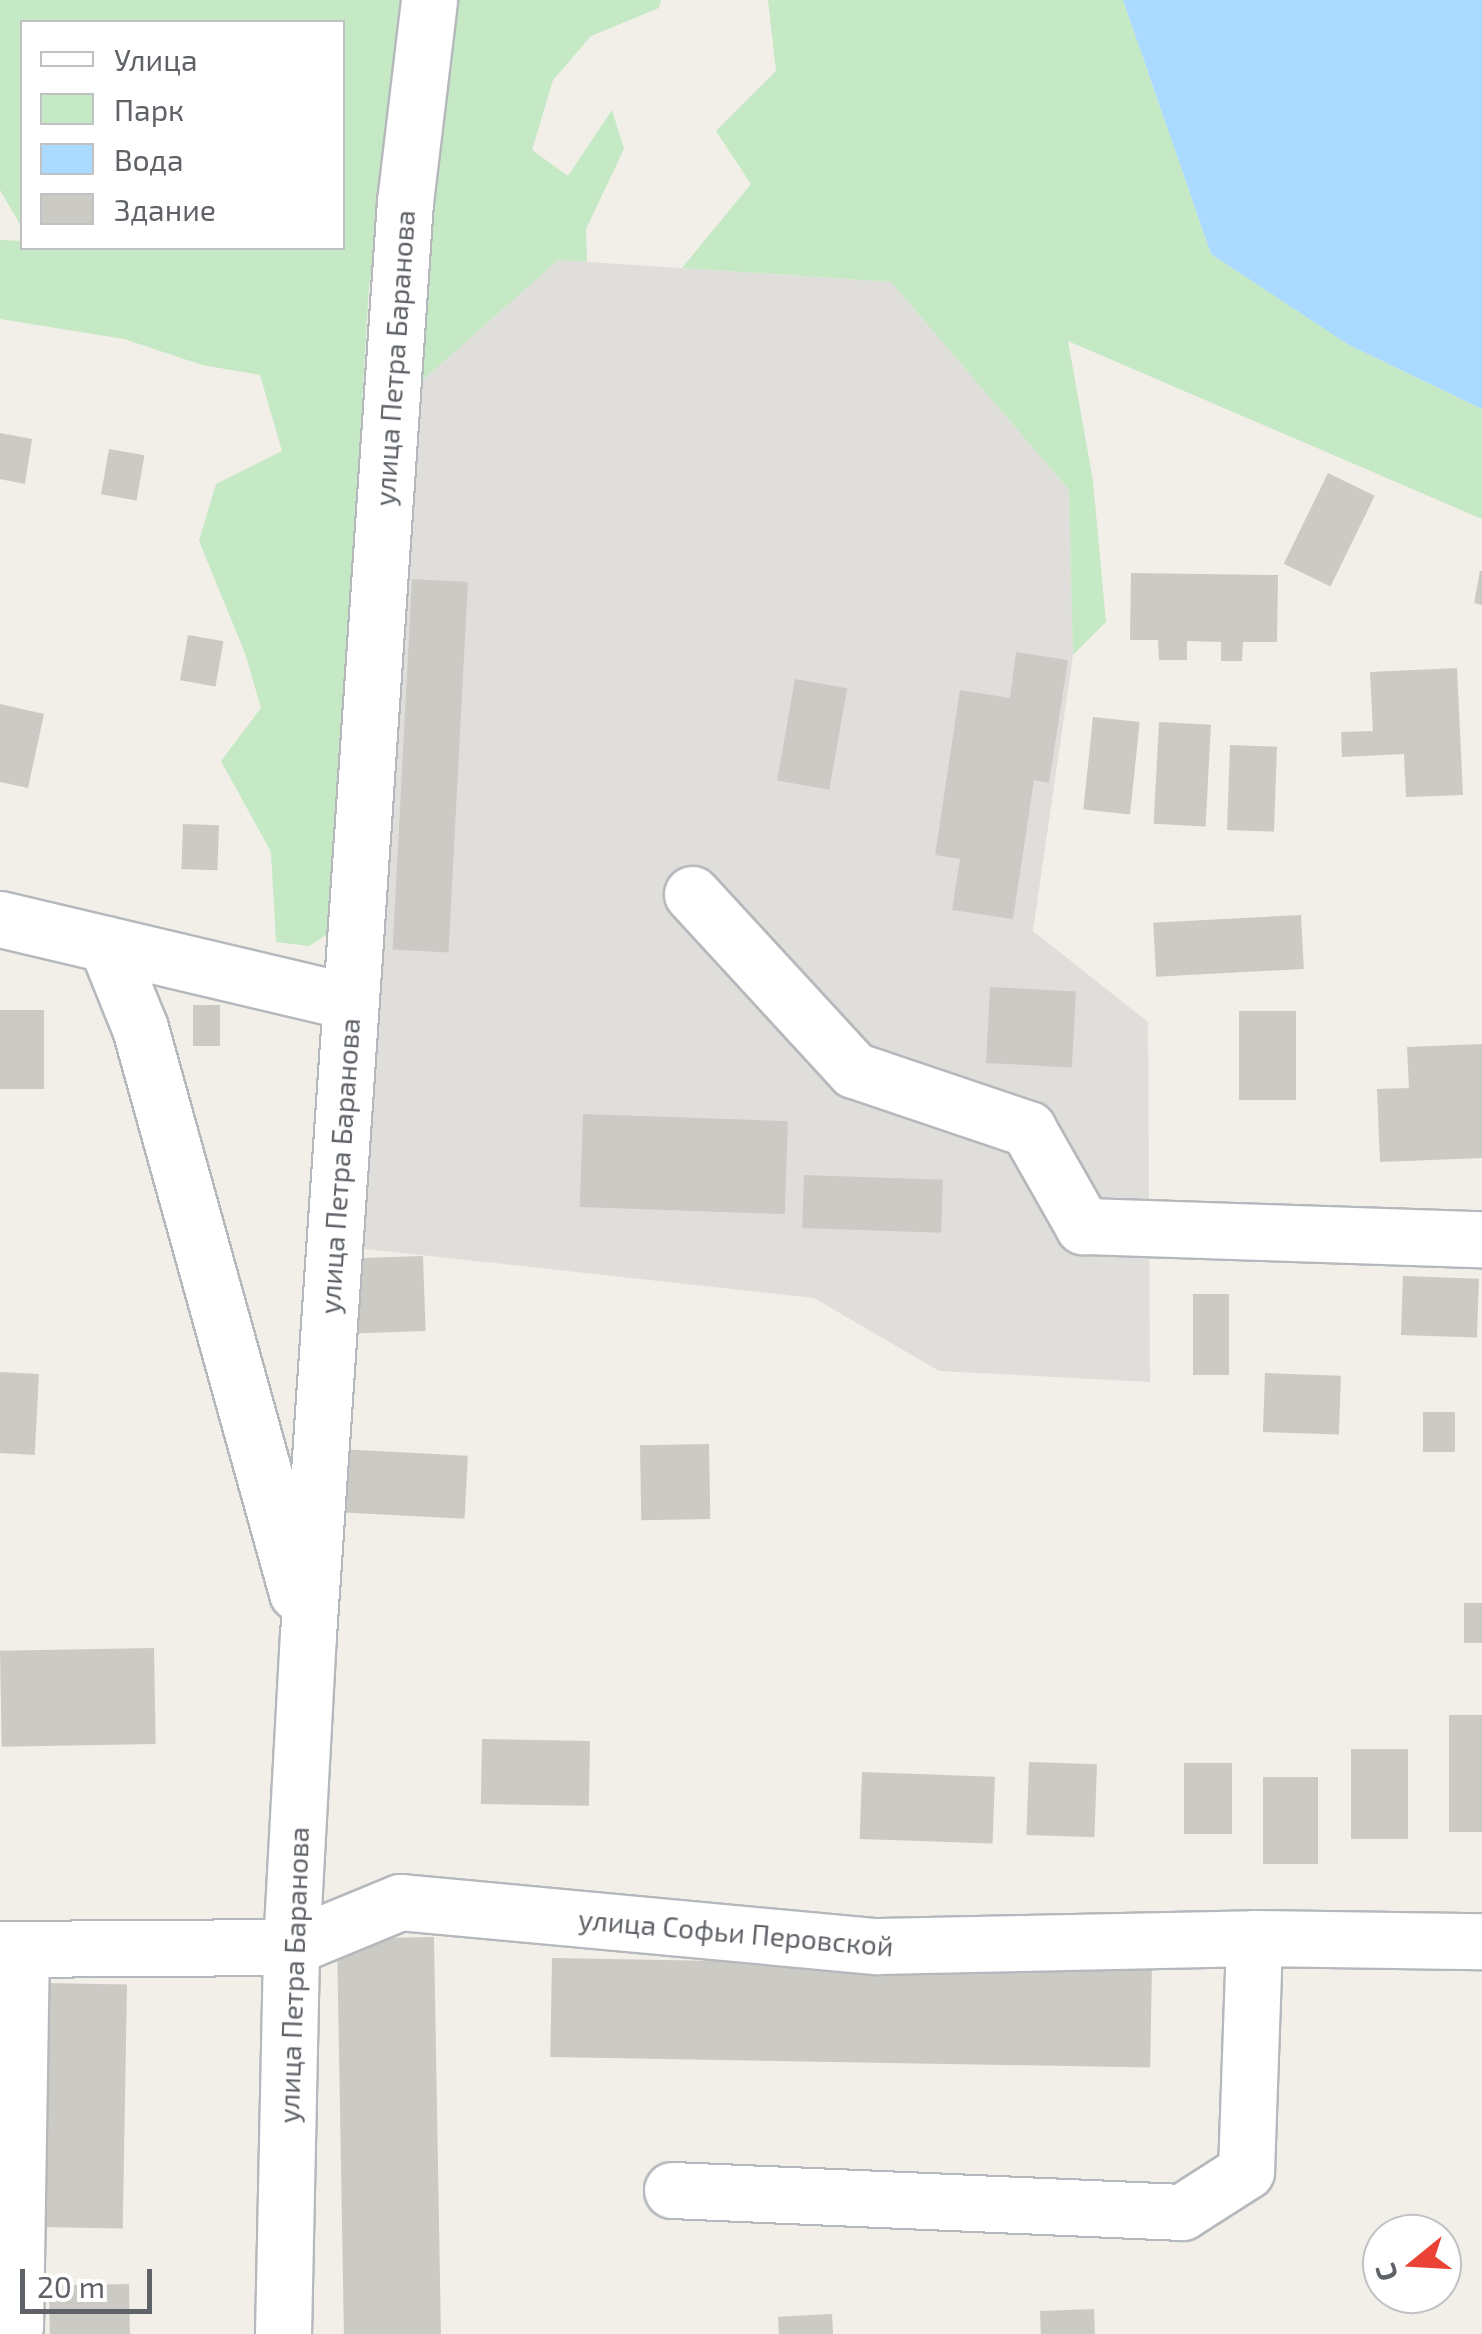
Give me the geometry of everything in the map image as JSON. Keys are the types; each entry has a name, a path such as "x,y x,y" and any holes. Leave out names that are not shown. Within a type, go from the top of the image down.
{"street":[{"name":"улица Петра Баранова","path":"283,2334 291,1947 308,1635 405,202 429,0"},
{"path":"692,894 854,1070 1028,1129 1083,1226 1482,1238"},
{"path":"0,919 350,1002"},
{"path":"106,944 140,1028 308,1635"},
{"name":"улица Софьи Перовской","path":"11,1949 291,1947 400,1902 878,1946 1254,1938 1482,1940"},
{"path":"672,2190 1182,2212 1246,2172 1254,1938"},
{"path":"0,2326 15,2326 11,1949"}],"shaded area":[{"path":"558,260 891,282 1069,490 1073,655 1033,931 1148,1022 1150,1382 939,1371 814,1298 357,1248 406,395"}],"green space":[{"path":"0,0 409,0 403,87 369,286 331,932 309,946 276,942 271,852 221,761 261,708 245,653 199,541 216,484 282,451 260,375 202,365 124,339 0,319 0,240 20,241 20,250 345,250 345,20 20,20 20,225 0,190"},
{"path":"456,0 661,0 659,8 591,36 553,80 532,150 568,176 612,110 624,149 586,229 587,262 558,260 406,395 430,105"},
{"path":"768,0 1123,0 1211,254 1349,345 1482,409 1482,519 1068,341 1093,481 1106,622 1073,655 1069,490 891,282 682,268 751,184 716,131 776,71"}],"water":[{"path":"1123,0 1482,0 1482,409 1349,345 1211,254"}],"building":[{"path":"0,433 32,439 25,484 0,479"},
{"path":"109,449 144,455 136,501 101,494"},
{"path":"1328,473 1375,496 1330,587 1284,564"},
{"path":"1482,571 1482,605 1474,603"},
{"path":"1131,573 1278,575 1277,642 1243,642 1242,661 1221,661 1221,642 1187,641 1187,660 1159,660 1158,640 1130,640"},
{"path":"412,579 468,582 449,952 393,949"},
{"path":"188,635 223,641 215,687 180,680"},
{"path":"1016,652 1068,660 1049,783 1034,780 1013,919 952,910 960,859 935,855 960,690 1010,698"},
{"path":"1457,668 1463,795 1406,797 1404,754 1342,757 1341,732 1373,731 1370,672"},
{"path":"795,679 847,688 829,790 777,780"},
{"path":"0,704 44,714 28,788 0,782"},
{"path":"1093,717 1140,722 1130,814 1083,809"},
{"path":"1159,722 1211,725 1206,827 1154,824"},
{"path":"1230,745 1277,747 1274,832 1227,830"},
{"path":"183,824 219,825 217,870 181,869"},
{"path":"1301,915 1304,969 1156,977 1153,923"},
{"path":"990,987 1076,992 1072,1067 986,1063"},
{"path":"193,1005 220,1005 220,1046 193,1046"},
{"path":"0,1010 44,1010 44,1089 0,1089"},
{"path":"1239,1011 1296,1011 1296,1100 1239,1100"},
{"path":"1482,1044 1482,1158 1380,1162 1377,1089 1409,1088 1407,1047"},
{"path":"583,1114 788,1121 785,1214 580,1207"},
{"path":"804,1175 943,1180 941,1233 802,1228"},
{"path":"423,1256 426,1331 359,1333 356,1258"},
{"path":"1403,1276 1479,1279 1477,1338 1401,1335"},
{"path":"1193,1294 1229,1294 1229,1375 1193,1375"},
{"path":"0,1372 39,1374 35,1455 0,1453"},
{"path":"1265,1373 1341,1376 1339,1435 1263,1432"},
{"path":"1423,1412 1455,1412 1455,1452 1423,1452"},
{"path":"709,1444 710,1519 641,1520 640,1445"},
{"path":"338,1449 468,1456 465,1519 335,1512"},
{"path":"1464,1603 1482,1603 1482,1643 1464,1643"},
{"path":"154,1648 156,1744 2,1747 0,1651"},
{"path":"1449,1715 1482,1715 1482,1832 1449,1832"},
{"path":"482,1739 590,1741 589,1806 481,1804"},
{"path":"1351,1749 1408,1749 1408,1839 1351,1839"},
{"path":"1029,1762 1097,1764 1094,1837 1026,1835"},
{"path":"1184,1763 1232,1763 1232,1834 1184,1834"},
{"path":"862,1772 995,1777 993,1844 860,1839"},
{"path":"1263,1777 1318,1777 1318,1864 1263,1864"},
{"path":"434,1937 441,2334 344,2334 337,1939"},
{"path":"552,1958 1152,1968 1150,2067 550,2057"},
{"path":"44,1983 127,1984 123,2228 40,2227"},
{"path":"129,2284 130,2334 50,2334 49,2285"},
{"path":"1094,2309 1095,2334 1041,2334 1040,2311"},
{"path":"832,2314 833,2334 779,2334 778,2317"}]}
